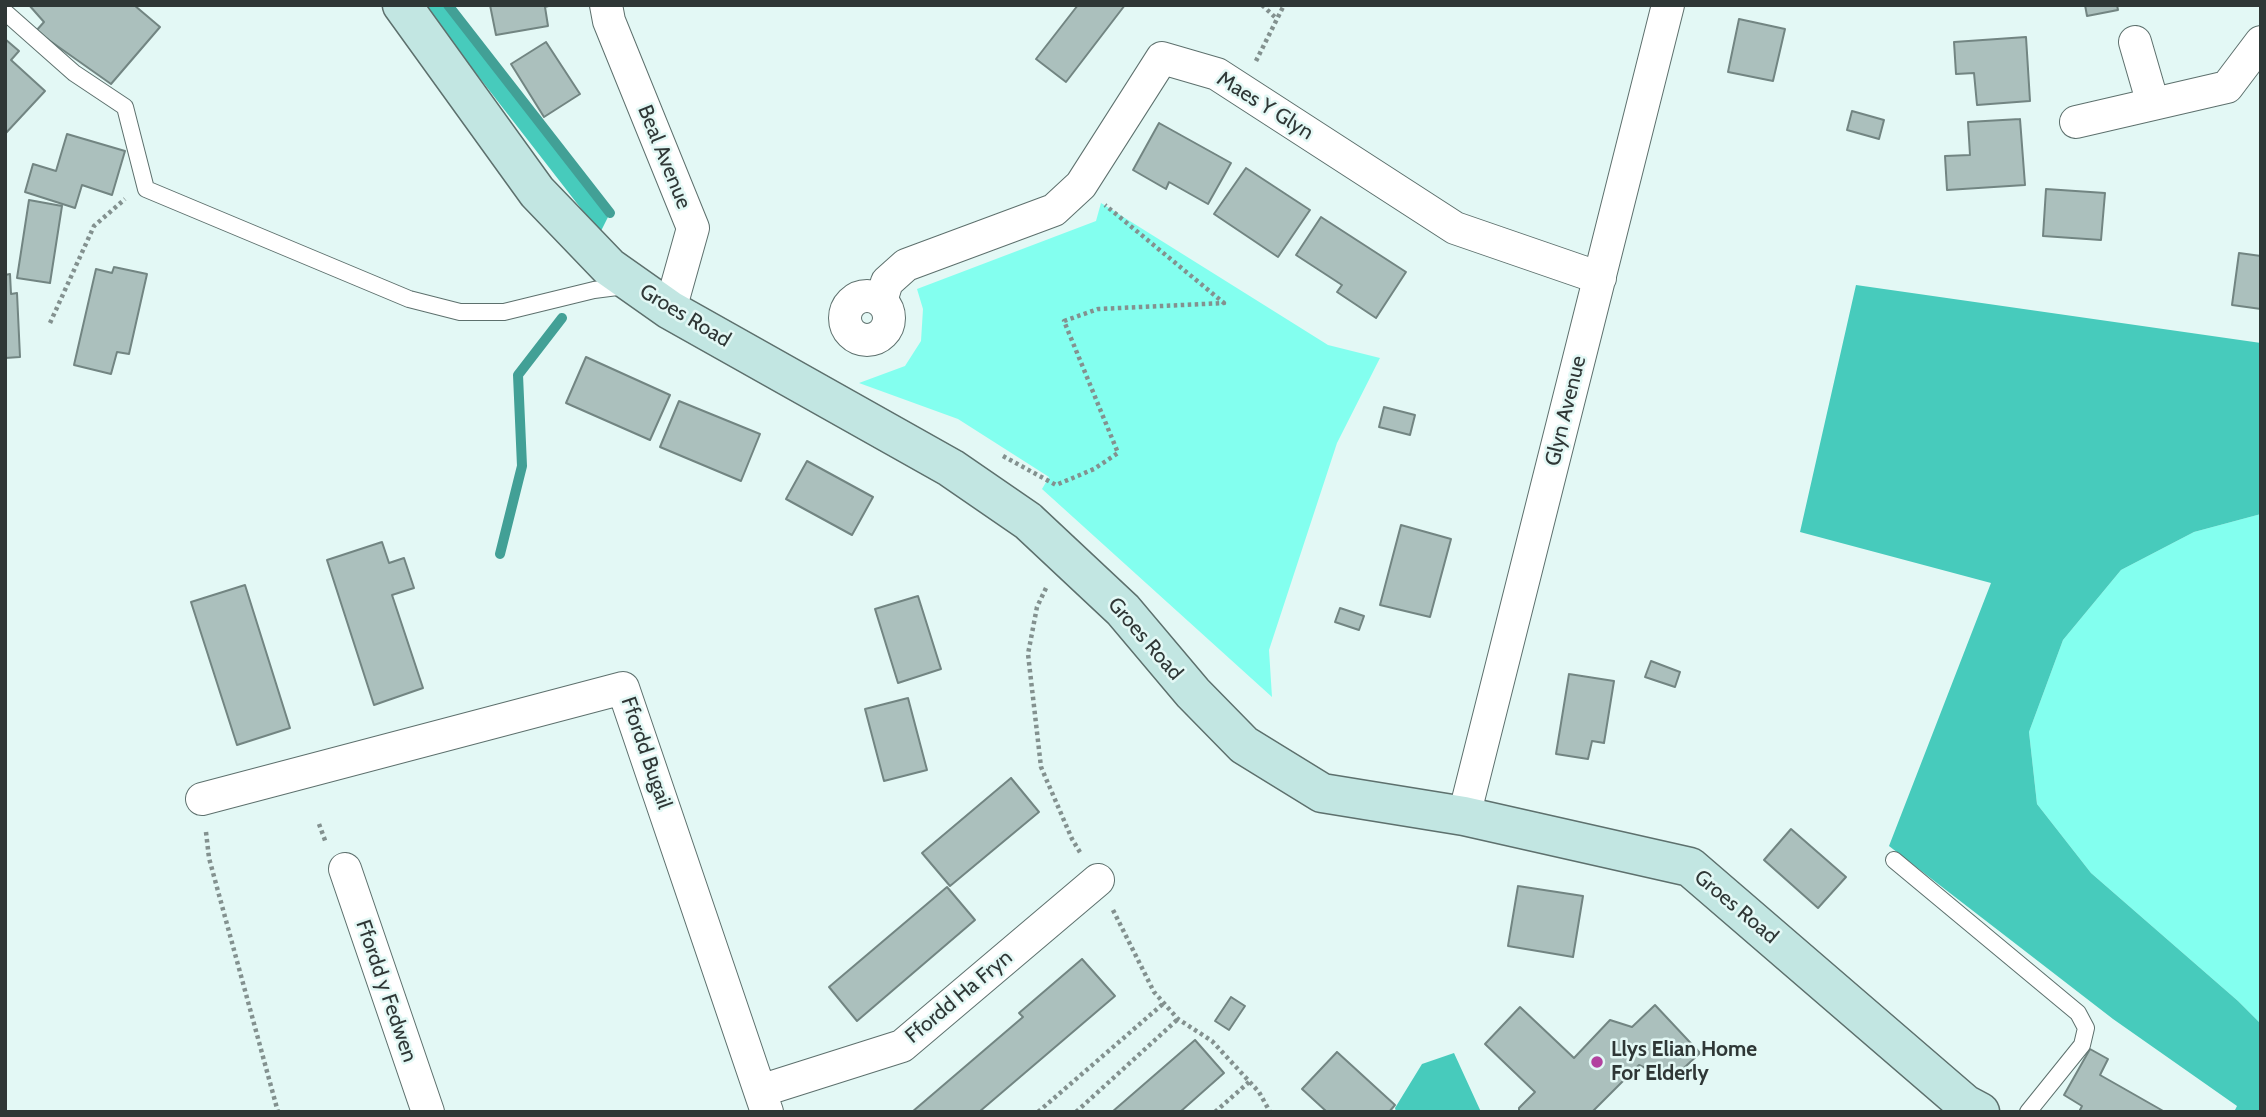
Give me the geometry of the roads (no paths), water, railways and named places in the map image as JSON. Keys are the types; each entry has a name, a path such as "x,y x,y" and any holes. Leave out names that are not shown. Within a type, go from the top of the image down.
{"street":[{"name":"Groes Road","path":"402,5 537,192 609,267 670,310 951,468 1028,521 1123,610 1192,693 1244,745 1322,793 1464,817 1690,867 1965,1104 1980,1112"},
{"name":"Beal Avenue","path":"607,5 609,21 693,228 670,310"},
{"name":"Glyn Avenue","path":"1464,817 1668,5"},
{"path":"2076,122 2227,87 2261,42"},
{"path":"2135,43 2153,104"},
{"name":"Maes Y Glyn","path":"881,300 887,282 906,265 1054,210 1081,185 1162,58 1217,74 1455,228 1600,278"},
{"name":"Ffordd Bugail","path":"202,799 624,688 764,1102"},
{"name":"Ffordd y Fedwen","path":"337,858 428,1112"},
{"name":"Ffordd Ha Fryn","path":"764,1102 902,1046 1098,880"}],"lane":[{"path":"5,12 74,73 125,107 146,189 409,299 460,312 504,312 594,290 634,285"},
{"path":"1894,860 2078,1013 2086,1028 2082,1045 2028,1112"}],"waterway":[{"path":"448,5 610,213"},
{"path":"500,554 522,466 518,375 562,318"}],"place":[{"name":"Llys Elian Home For Elderly","path":"1597,1062"}]}
